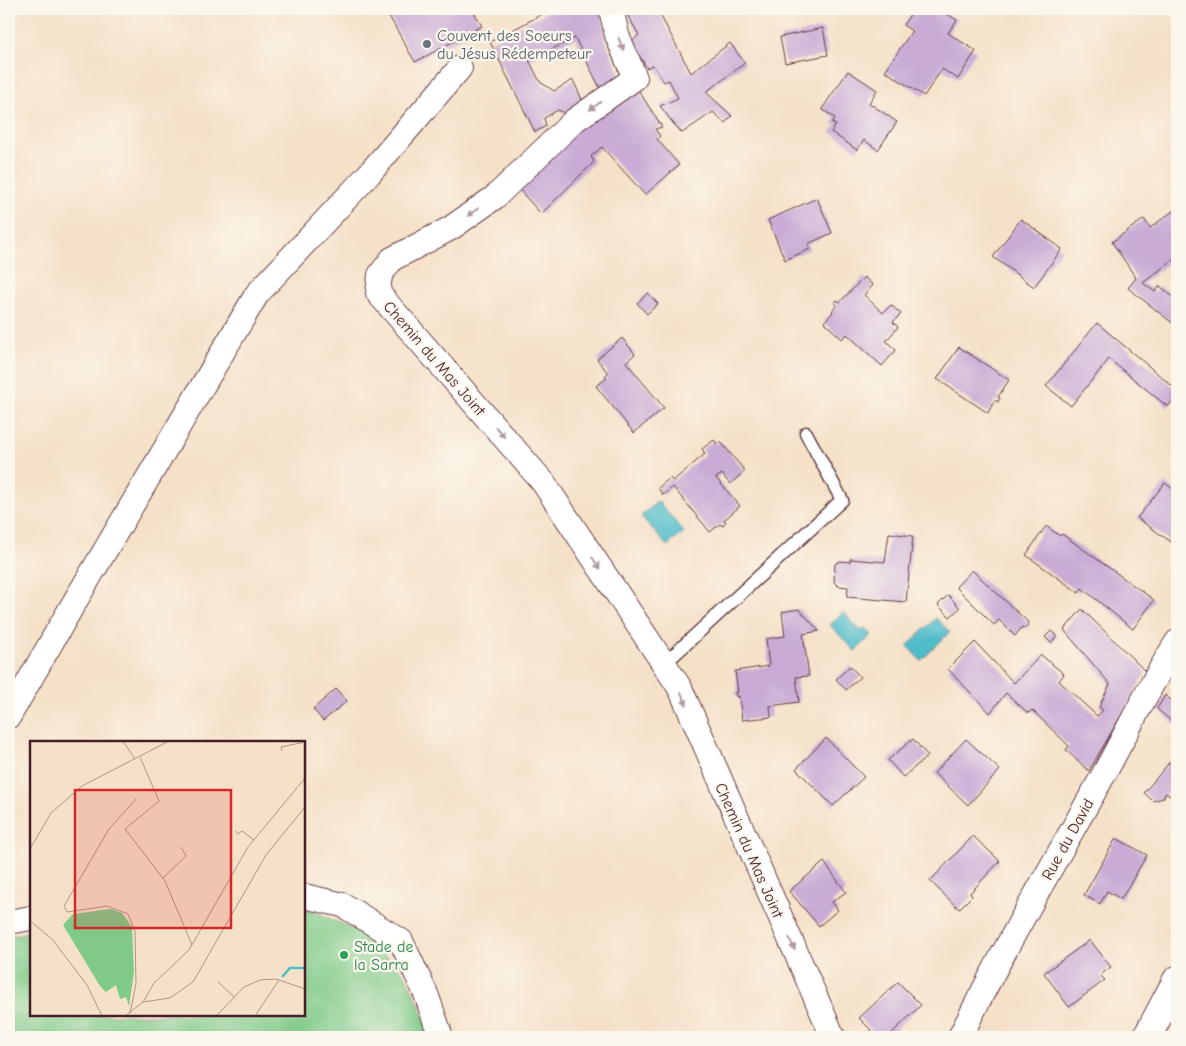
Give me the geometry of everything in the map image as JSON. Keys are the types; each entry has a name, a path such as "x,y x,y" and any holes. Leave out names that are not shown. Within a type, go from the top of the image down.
{"street":[{"name":"Chemin du Mas Joint","path":"611,9 617,34 635,78 575,120 495,196 451,228 392,259 380,275 378,293 543,482 680,688 832,1037"},
{"path":"9,716 257,294 369,174 460,68"},
{"name":"Rue du David","path":"960,1037 1020,923 1115,754 1156,676 1177,642"},
{"path":"305,896 343,905 400,941 426,994 440,1037"},
{"path":"9,922 30,918"},
{"path":"1147,1037 1177,980"}],"lane":[{"path":"664,664 842,500 806,434"}],"green space":[{"name":"Stade de la Sarra","path":"305,909 313,911 357,931 405,974 423,1014 428,1037 9,1037 9,937 30,931 30,1016 305,1016"}],"water":[{"path":"658,501 684,532 667,546 641,516"},
{"path":"843,612 861,631 865,628 872,635 855,651 830,625"},
{"path":"936,618 950,632 921,661 907,646"}],"building":[{"name":"Couvent des Soeurs du Jésus Rédempeteur","path":"385,9 472,9 482,26 415,62"},
{"path":"552,9 601,9 607,44 624,84 604,96 575,38 529,60 540,82 554,91 573,80 585,106 569,115 558,110 544,118 546,126 535,132 490,42"},
{"path":"624,9 657,9 691,73 730,43 745,63 706,92 732,116 725,123 713,112 682,133 673,123 660,106 678,98 669,80 664,82 653,65 647,68 631,42 639,35"},
{"path":"914,9 939,9 957,20 948,33 976,51 958,79 942,69 924,96 885,71 912,31 903,25"},
{"path":"823,28 828,55 785,63 780,37"},
{"path":"848,71 877,90 869,103 897,122 878,150 864,140 857,150 831,132 836,125 832,123 835,118 822,109"},
{"path":"637,88 662,127 655,129 660,136 657,139 679,165 645,195 602,147 591,156 594,162 541,214 517,187 574,132"},
{"path":"817,198 832,233 808,244 810,249 785,260 768,220"},
{"path":"1177,208 1177,262 1174,259 1143,283 1155,292 1160,286 1177,300 1177,322 1175,325 1128,288 1136,278 1112,242 1144,219 1150,228"},
{"path":"1021,219 1062,249 1034,287 993,257"},
{"path":"864,277 873,285 864,295 883,313 891,305 901,314 893,322 898,327 886,341 896,350 882,366 847,334 842,339 824,322 837,305 834,303 837,300 840,302"},
{"path":"648,293 658,304 647,314 637,303"},
{"path":"1097,323 1177,390 1177,394 1168,407 1109,359 1071,406 1046,386"},
{"path":"622,338 635,354 626,362 664,408 634,433 596,386 607,378 605,376 608,373 597,359"},
{"path":"959,347 1009,380 998,397 1000,398 998,402 995,400 988,413 937,379"},
{"path":"714,440 717,444 720,441 745,471 730,484 722,474 716,478 740,506 724,520 726,522 722,526 720,524 710,532 673,487 663,495 658,488 670,478 673,481 705,454 702,449"},
{"path":"1165,483 1177,492 1177,546 1137,518"},
{"path":"1046,526 1060,536 1062,534 1154,600 1133,629 1082,588 1079,593 1026,555"},
{"path":"889,533 913,536 906,602 847,597 848,587 838,586 834,582 835,564 840,561 850,562 850,559 885,562"},
{"path":"972,570 1029,623 1025,629 1022,627 1015,636 999,620 994,625 956,587"},
{"path":"948,595 960,608 950,617 938,605"},
{"path":"799,609 819,631 803,634 809,676 796,677 799,702 770,706 771,717 742,720 739,696 736,697 735,692 738,692 735,671 769,666 766,639 785,636 782,612"},
{"path":"1082,609 1146,672 1089,771 1066,750 1069,746 1032,710 1028,713 1006,693 990,713 948,669 975,642 1014,683 1041,655 1064,674 1059,681 1097,716 1103,710 1099,707 1110,684 1064,630"},
{"path":"1051,631 1057,636 1051,643 1045,637"},
{"path":"850,666 860,677 846,690 836,679"},
{"path":"336,689 347,701 323,721 313,709"},
{"path":"1165,695 1177,705 1177,726 1157,709"},
{"path":"826,738 864,777 833,806 796,769"},
{"path":"913,739 928,756 903,777 888,760"},
{"path":"966,739 1000,770 968,805 934,773"},
{"path":"1177,753 1177,801 1166,793 1163,798 1153,801 1144,793"},
{"path":"973,836 1000,861 970,893 972,896 959,909 930,881"},
{"path":"1116,838 1147,855 1121,899 1107,891 1100,904 1084,895"},
{"path":"824,862 846,892 832,902 838,910 819,926 789,891"},
{"path":"1090,940 1111,967 1100,975 1105,980 1069,1007 1044,973"},
{"path":"898,982 921,1005 888,1037 878,1037 859,1018"}],"place":[{"name":"Couvent des Soeurs du Jésus Rédempeteur","path":"427,44"},
{"name":"Stade de la Sarra","path":"344,955"}]}
